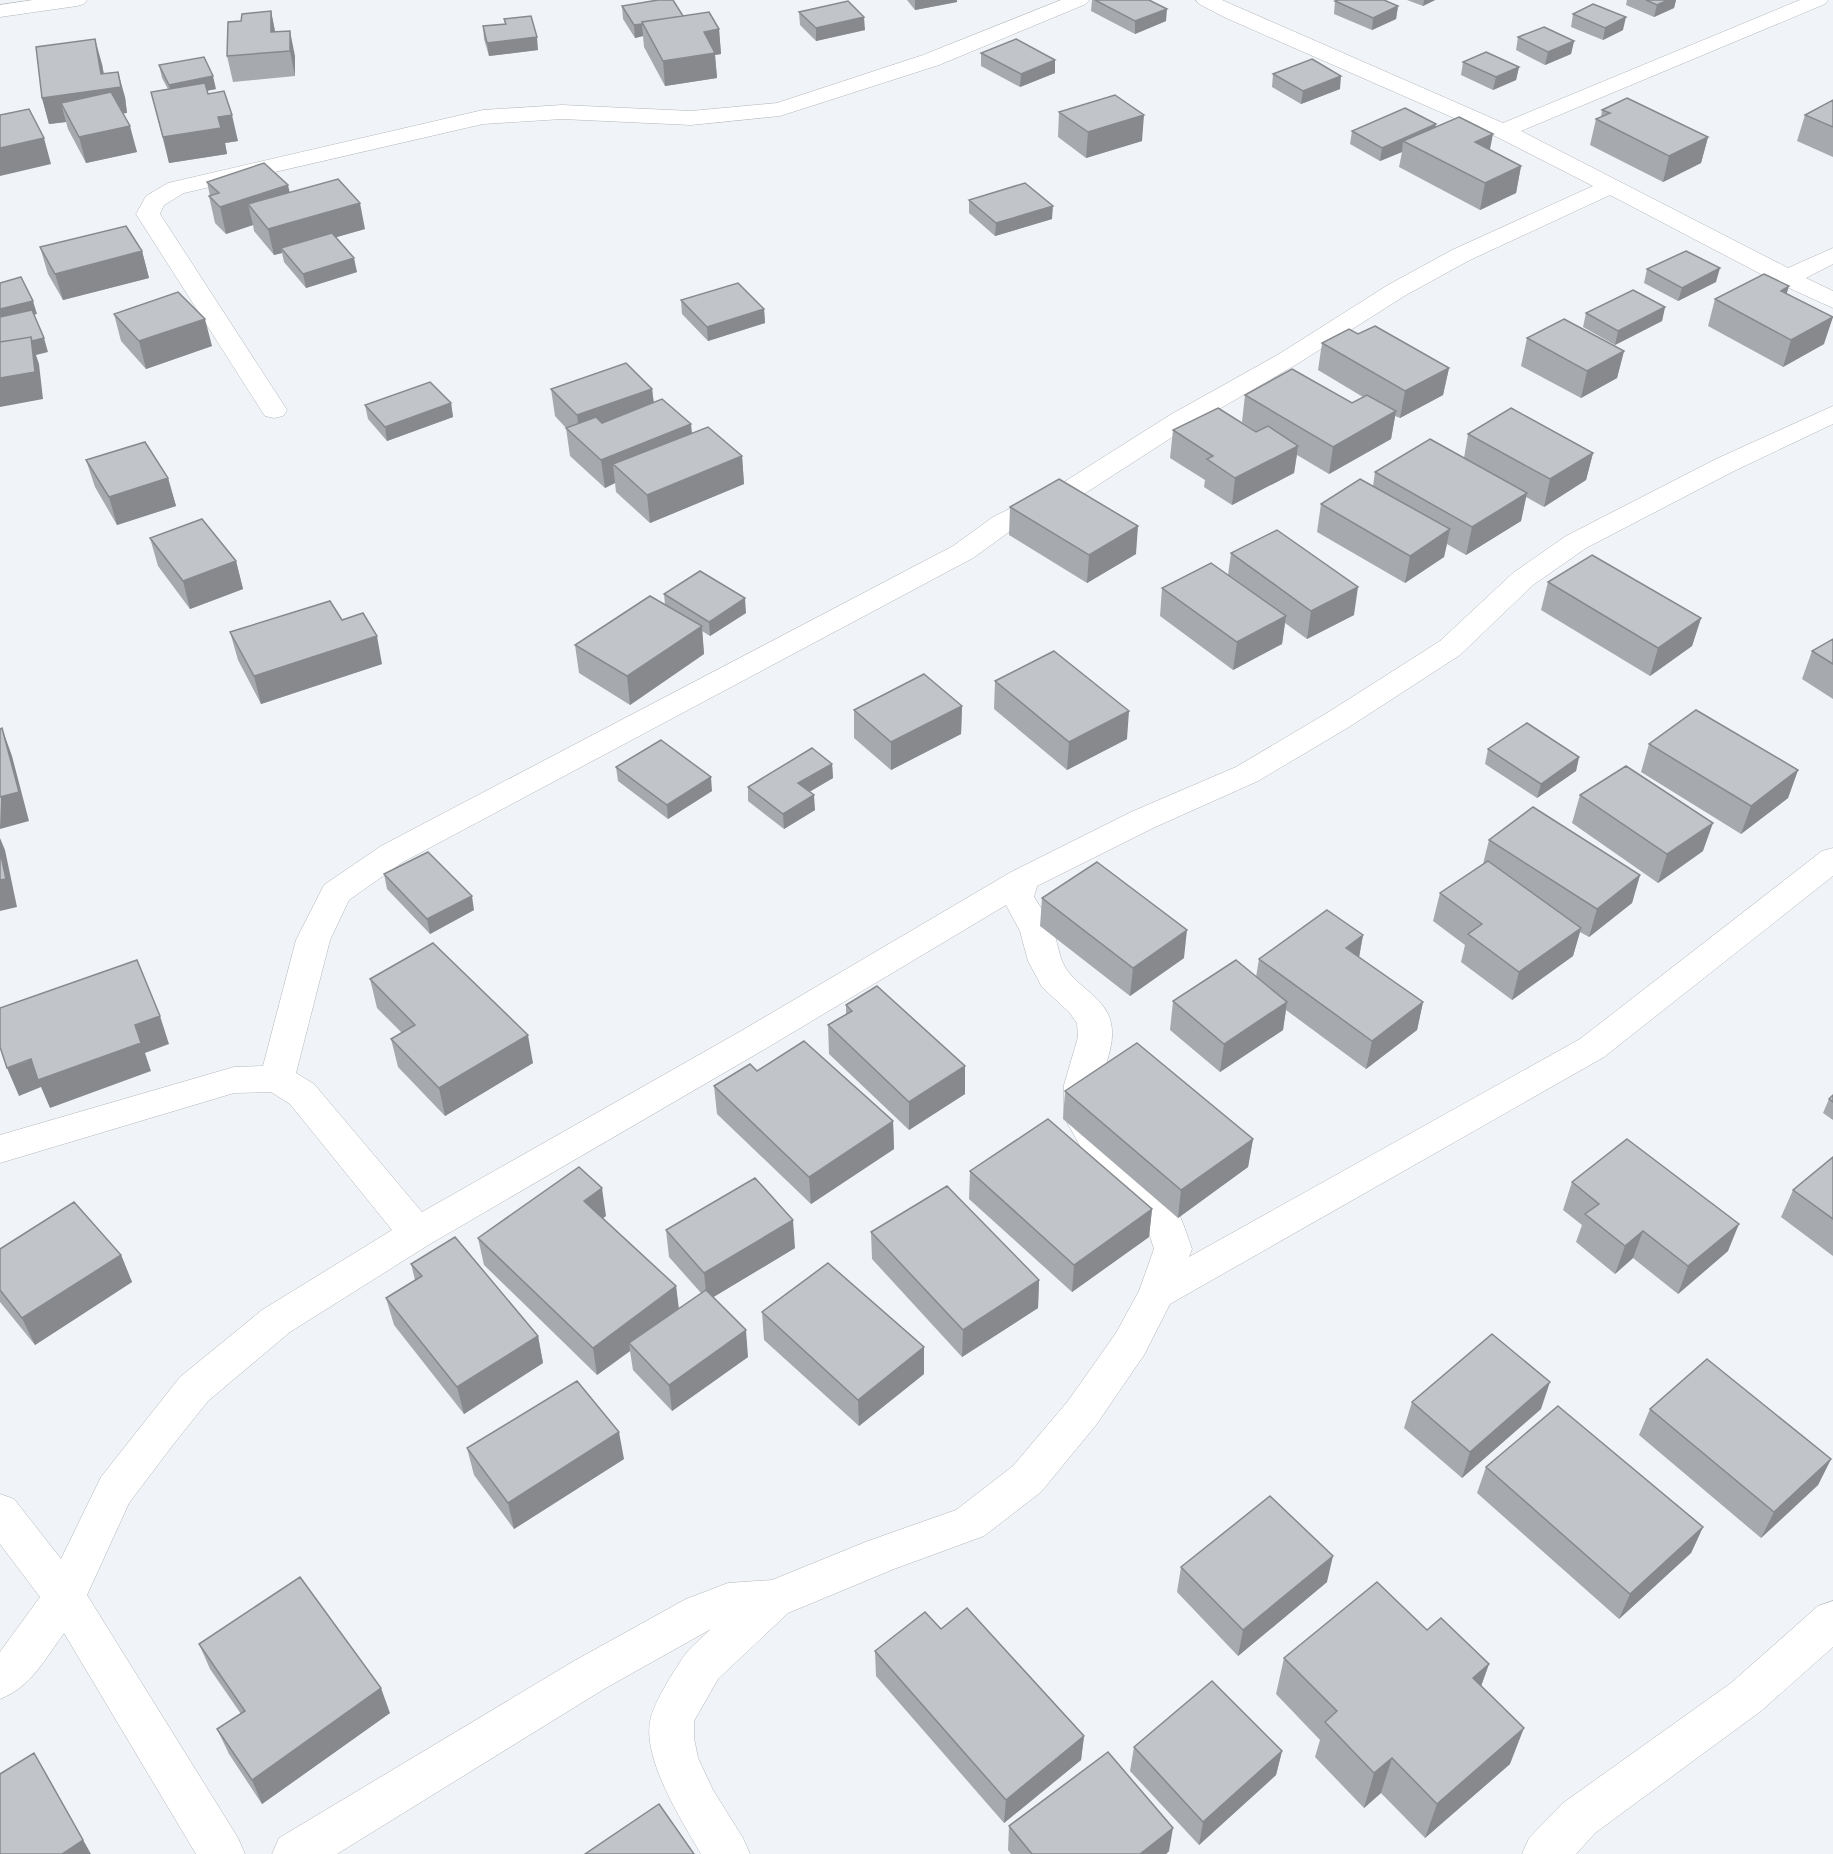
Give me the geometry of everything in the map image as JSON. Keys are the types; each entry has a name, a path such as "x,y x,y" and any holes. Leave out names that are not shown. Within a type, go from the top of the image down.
{"street":[{"path":"0,11 77,0"},
{"path":"274,410 148,214 153,201 176,188 483,117 562,112 691,118 780,109 931,60 1079,0"},
{"path":"1206,0 1233,14 1503,131 1833,301"},
{"path":"1503,131 1818,0"},
{"path":"277,1079 313,940 336,893 392,854 963,552 1003,523 1074,488 1179,421 1288,359 1397,290 1461,255 1610,187"},
{"path":"1787,278 1833,255"},
{"path":"0,1679 14,1668 65,1597 115,1490 194,1389 276,1321 417,1233 753,1040 1023,880 1142,820 1247,774 1338,720 1450,648 1523,579 1576,542 1725,465 1833,414"},
{"path":"1156,1293 1592,1048 1833,860"},
{"path":"727,1854 697,1805 676,1760 672,1738 672,1718 703,1665 773,1599 883,1554 970,1523 1027,1479 1088,1404 1130,1344 1156,1293 1173,1249 1162,1216 1148,1196 1119,1169 1096,1141 1082,1117 1082,1085 1095,1037 1094,1021 1081,1003 1054,978 1045,961 1037,931 1018,897 1023,880"},
{"path":"0,1149 234,1080 277,1079 303,1094 417,1233"},
{"path":"0,1512 65,1597 222,1854"},
{"path":"295,1854 589,1674 701,1613 728,1602 773,1599"},
{"path":"1545,1854 1579,1818 1746,1697 1833,1620"}],"building":[{"path":"673,0 683,16 634,25 622,6"},
{"path":"1095,0 1149,0 1167,9 1135,21"},
{"path":"1384,0 1398,6 1373,18 1335,1"},
{"path":"1646,0 1668,0 1657,5"},
{"path":"848,1 864,17 816,28 799,12"},
{"path":"1593,4 1626,17 1605,28 1573,14"},
{"path":"271,11 271,32 290,31 290,51 227,56 228,22 241,21 242,14"},
{"path":"709,12 719,29 704,32 715,53 663,61 642,22"},
{"path":"531,16 537,37 487,43 483,26 506,24 504,19"},
{"path":"1544,27 1574,41 1548,52 1518,37"},
{"path":"95,39 101,74 118,72 121,87 42,98 36,47"},
{"path":"1016,39 1055,60 1021,74 981,53"},
{"path":"1486,52 1519,67 1496,77 1463,62"},
{"path":"204,57 213,76 169,85 159,65"},
{"path":"1312,59 1341,76 1303,91 1273,74"},
{"path":"205,83 208,94 224,91 232,115 218,117 221,128 163,137 151,92"},
{"path":"111,92 130,126 79,137 61,103"},
{"path":"1115,95 1144,115 1088,132 1059,112"},
{"path":"1627,98 1708,137 1669,156 1596,119 1610,113 1602,110"},
{"path":"1833,100 1833,127 1805,115"},
{"path":"1405,108 1436,124 1382,148 1352,131"},
{"path":"29,109 44,138 0,148 0,115"},
{"path":"1459,117 1493,134 1475,142 1521,166 1485,183 1403,141"},
{"path":"264,163 288,185 220,207 209,196 219,193 207,182"},
{"path":"338,179 360,203 268,229 248,204"},
{"path":"1025,183 1053,206 996,223 969,200"},
{"path":"126,226 142,251 55,274 40,247"},
{"path":"332,233 354,258 303,274 281,248"},
{"path":"1686,251 1720,268 1682,288 1647,269"},
{"path":"1764,274 1789,286 1781,291 1833,317 1791,340 1715,299"},
{"path":"21,277 33,301 0,309 0,283"},
{"path":"738,283 764,309 707,327 681,300"},
{"path":"1633,290 1665,307 1618,331 1586,313"},
{"path":"178,292 205,319 139,341 114,314"},
{"path":"32,310 44,338 32,341 31,337 0,342 0,317"},
{"path":"1564,319 1624,351 1587,371 1527,338"},
{"path":"1375,326 1449,368 1405,391 1322,343 1349,329 1358,334"},
{"path":"31,337 35,372 0,378 0,342"},
{"path":"626,363 652,389 577,415 551,389"},
{"path":"1292,369 1352,403 1367,395 1396,411 1333,447 1245,395"},
{"path":"430,382 451,403 385,427 365,405"},
{"path":"662,399 691,424 601,460 566,428 596,417 602,423"},
{"path":"1218,408 1256,432 1268,426 1298,446 1235,478 1207,459 1213,456 1173,430"},
{"path":"1511,408 1593,453 1550,479 1468,434"},
{"path":"708,427 742,456 647,495 613,464"},
{"path":"1430,439 1527,493 1472,527 1375,472"},
{"path":"145,442 168,478 109,497 86,460"},
{"path":"1059,479 1138,526 1089,555 1010,507"},
{"path":"1360,479 1450,529 1410,556 1321,504"},
{"path":"202,519 236,561 183,581 150,538"},
{"path":"1277,530 1358,587 1311,611 1231,553"},
{"path":"1592,555 1701,618 1658,648 1548,582"},
{"path":"1211,563 1286,616 1237,642 1162,588"},
{"path":"700,571 745,598 709,622 664,594"},
{"path":"650,596 702,626 627,676 575,645"},
{"path":"330,601 342,620 363,613 377,636 254,676 230,632"},
{"path":"1833,639 1833,664 1812,651"},
{"path":"1054,651 1129,711 1069,742 995,681"},
{"path":"924,674 962,706 891,742 854,710"},
{"path":"1696,710 1798,770 1751,806 1649,744"},
{"path":"1527,723 1579,757 1541,784 1488,749"},
{"path":"2,728 19,792 0,797 0,729"},
{"path":"661,740 711,777 667,805 616,767"},
{"path":"812,748 832,764 798,783 814,795 783,814 748,787"},
{"path":"1626,766 1713,823 1667,854 1580,795"},
{"path":"1533,807 1640,875 1597,909 1489,840"},
{"path":"0,851 6,879 0,880"},
{"path":"428,852 472,896 427,919 384,874"},
{"path":"1488,861 1581,928 1519,972 1468,934 1482,924 1440,893"},
{"path":"1097,862 1187,930 1133,968 1042,898"},
{"path":"1327,910 1363,935 1346,948 1423,1002 1372,1041 1259,959"},
{"path":"433,943 528,1035 439,1088 391,1039 415,1025 370,979"},
{"path":"137,960 160,1016 135,1025 141,1043 38,1080 31,1059 7,1068 0,1047 0,1008"},
{"path":"1236,960 1287,1002 1224,1044 1173,1001"},
{"path":"877,986 965,1066 909,1102 828,1025 852,1011 846,1005"},
{"path":"804,1041 893,1121 809,1177 714,1086 750,1064 757,1071"},
{"path":"1137,1043 1253,1139 1181,1190 1065,1091"},
{"path":"1048,1119 1152,1209 1074,1265 970,1171"},
{"path":"1627,1139 1739,1224 1688,1266 1643,1231 1625,1246 1585,1214 1599,1204 1572,1182"},
{"path":"1833,1157 1833,1219 1793,1190"},
{"path":"579,1167 602,1188 584,1201 676,1286 593,1348 478,1238"},
{"path":"755,1178 793,1220 704,1273 666,1230"},
{"path":"947,1186 1039,1280 963,1330 871,1232"},
{"path":"74,1202 121,1255 22,1318 0,1290 0,1249"},
{"path":"455,1237 538,1336 457,1387 386,1298 422,1276 411,1264"},
{"path":"828,1263 924,1347 858,1400 762,1312"},
{"path":"706,1290 746,1330 669,1385 629,1343"},
{"path":"1492,1334 1550,1382 1470,1452 1412,1402"},
{"path":"1707,1359 1831,1459 1774,1512 1650,1409"},
{"path":"577,1381 619,1432 508,1503 467,1448"},
{"path":"1558,1406 1703,1527 1630,1594 1486,1467"},
{"path":"1270,1496 1333,1556 1243,1630 1181,1567"},
{"path":"300,1577 381,1688 252,1780 217,1729 245,1711 199,1644"},
{"path":"1377,1582 1427,1630 1441,1618 1489,1664 1473,1678 1524,1728 1437,1804 1392,1758 1374,1773 1325,1722 1337,1711 1284,1658"},
{"path":"967,1608 1084,1736 1006,1800 875,1651 925,1612 941,1629"},
{"path":"1212,1681 1282,1751 1203,1822 1134,1747"},
{"path":"1108,1752 1173,1828 1140,1854 1032,1854 1009,1826"},
{"path":"34,1753 83,1840 62,1854 0,1854 0,1774"},
{"path":"659,1804 694,1854 585,1854"}]}
